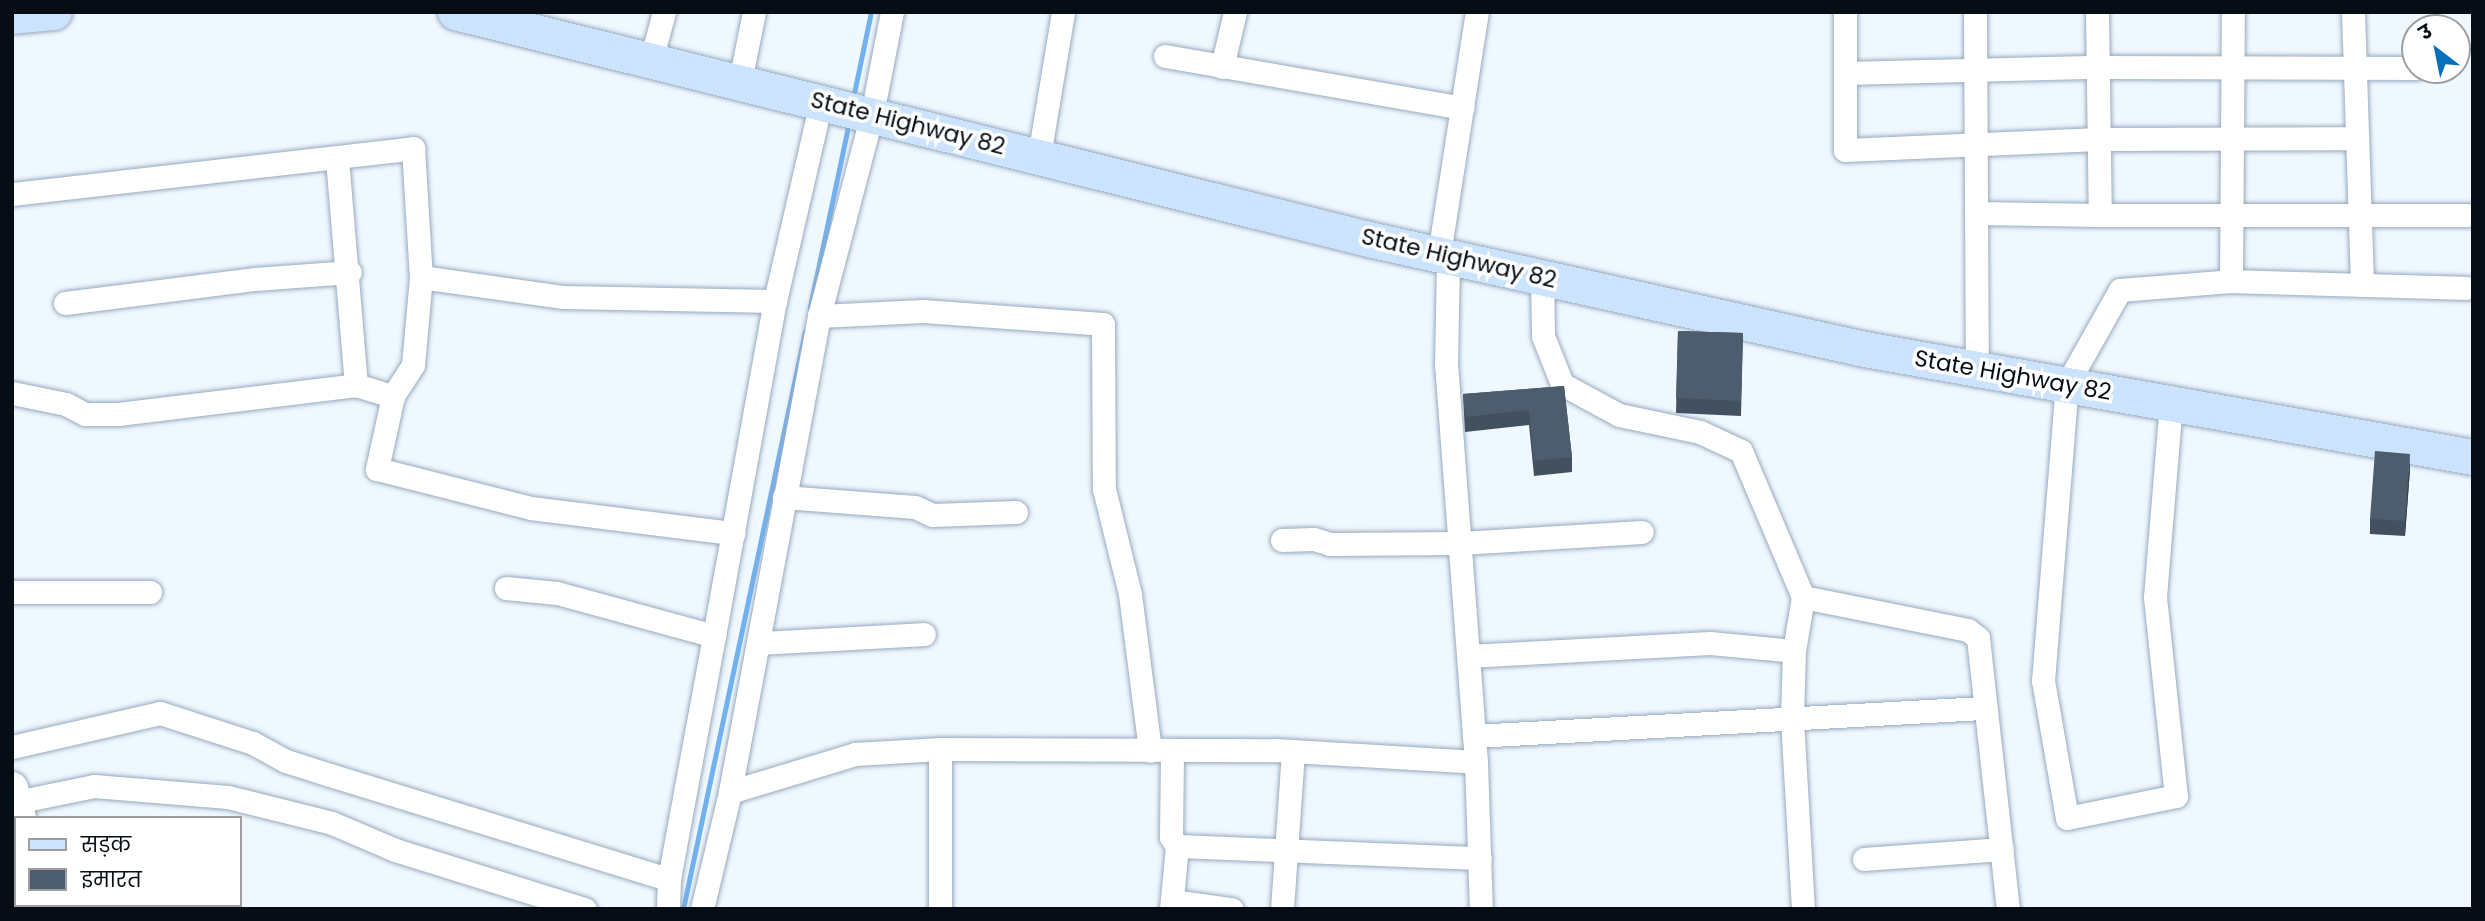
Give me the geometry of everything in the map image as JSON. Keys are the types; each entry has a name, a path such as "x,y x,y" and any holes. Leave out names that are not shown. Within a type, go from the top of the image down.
{"main road":[{"path":"12,16 54,12"},
{"name":"State Highway 82","path":"455,12 1443,255 1859,348 2473,457"}],"street":[{"path":"651,60 664,12"},
{"path":"740,81 754,12"},
{"path":"668,909 669,879 775,301 849,108 892,12"},
{"path":"1039,156 1063,12"},
{"path":"1222,67 1235,12"},
{"path":"1477,12 1443,255 1446,365 1476,762 1481,909"},
{"path":"1845,12 1845,150 2099,139 2232,136 2357,138"},
{"path":"1975,12 1977,369"},
{"path":"2097,12 2100,215"},
{"path":"2231,281 2233,12"},
{"path":"2353,12 2362,285"},
{"path":"1164,57 1462,108"},
{"path":"1845,74 2098,67 2401,68"},
{"path":"702,909 730,792 760,643 783,497 819,316 849,108"},
{"path":"12,194 322,157 337,159 413,148 421,277 413,365 393,396 377,469 531,508 733,533"},
{"path":"337,159 350,272 356,385"},
{"path":"1976,213 2231,217 2468,215"},
{"path":"65,303 255,279 350,272"},
{"path":"421,277 564,297 775,301"},
{"path":"1542,277 1543,336 1562,384 1619,415 1700,432 1741,451 1803,597 1794,650 1792,719 1803,909"},
{"path":"2171,402 2155,597 2176,796 2067,818 2043,681 2067,384 2120,290 2231,281 2466,288"},
{"path":"819,316 923,311 1103,324 1104,489 1130,594 1161,751 1171,837 1177,846 1171,905 1231,909"},
{"path":"12,393 66,404 85,414 118,414 356,385 393,396"},
{"path":"783,497 915,507 932,515 1016,512"},
{"path":"1282,540 1314,539 1330,544 1461,542 1643,532"},
{"path":"506,588 557,593 715,636"},
{"path":"12,592 150,592"},
{"path":"1803,597 1968,630 1978,638 1983,708 2008,909"},
{"path":"760,643 924,634"},
{"path":"1468,656 1710,643 1794,650"},
{"path":"1474,736 1983,708"},
{"path":"12,747 160,713 253,743 286,761 669,879"},
{"path":"940,749 940,909"},
{"path":"730,792 855,754 940,749 1293,751 1476,762"},
{"path":"1282,909 1293,751"},
{"path":"16,803 94,786 228,797 332,823 395,850 585,909"},
{"path":"1177,846 1286,848 1480,858"},
{"path":"1864,859 2002,849"}],"building":[{"path":"1678,331 1743,333 1741,401 1676,398"},
{"path":"1564,386 1572,457 1534,461 1529,410 1465,417 1463,394"},
{"path":"2375,451 2410,454 2405,521 2370,519"}],"waterway":[{"path":"853,98 871,12"},
{"path":"810,307 849,122"},
{"path":"683,909 805,331"}]}
